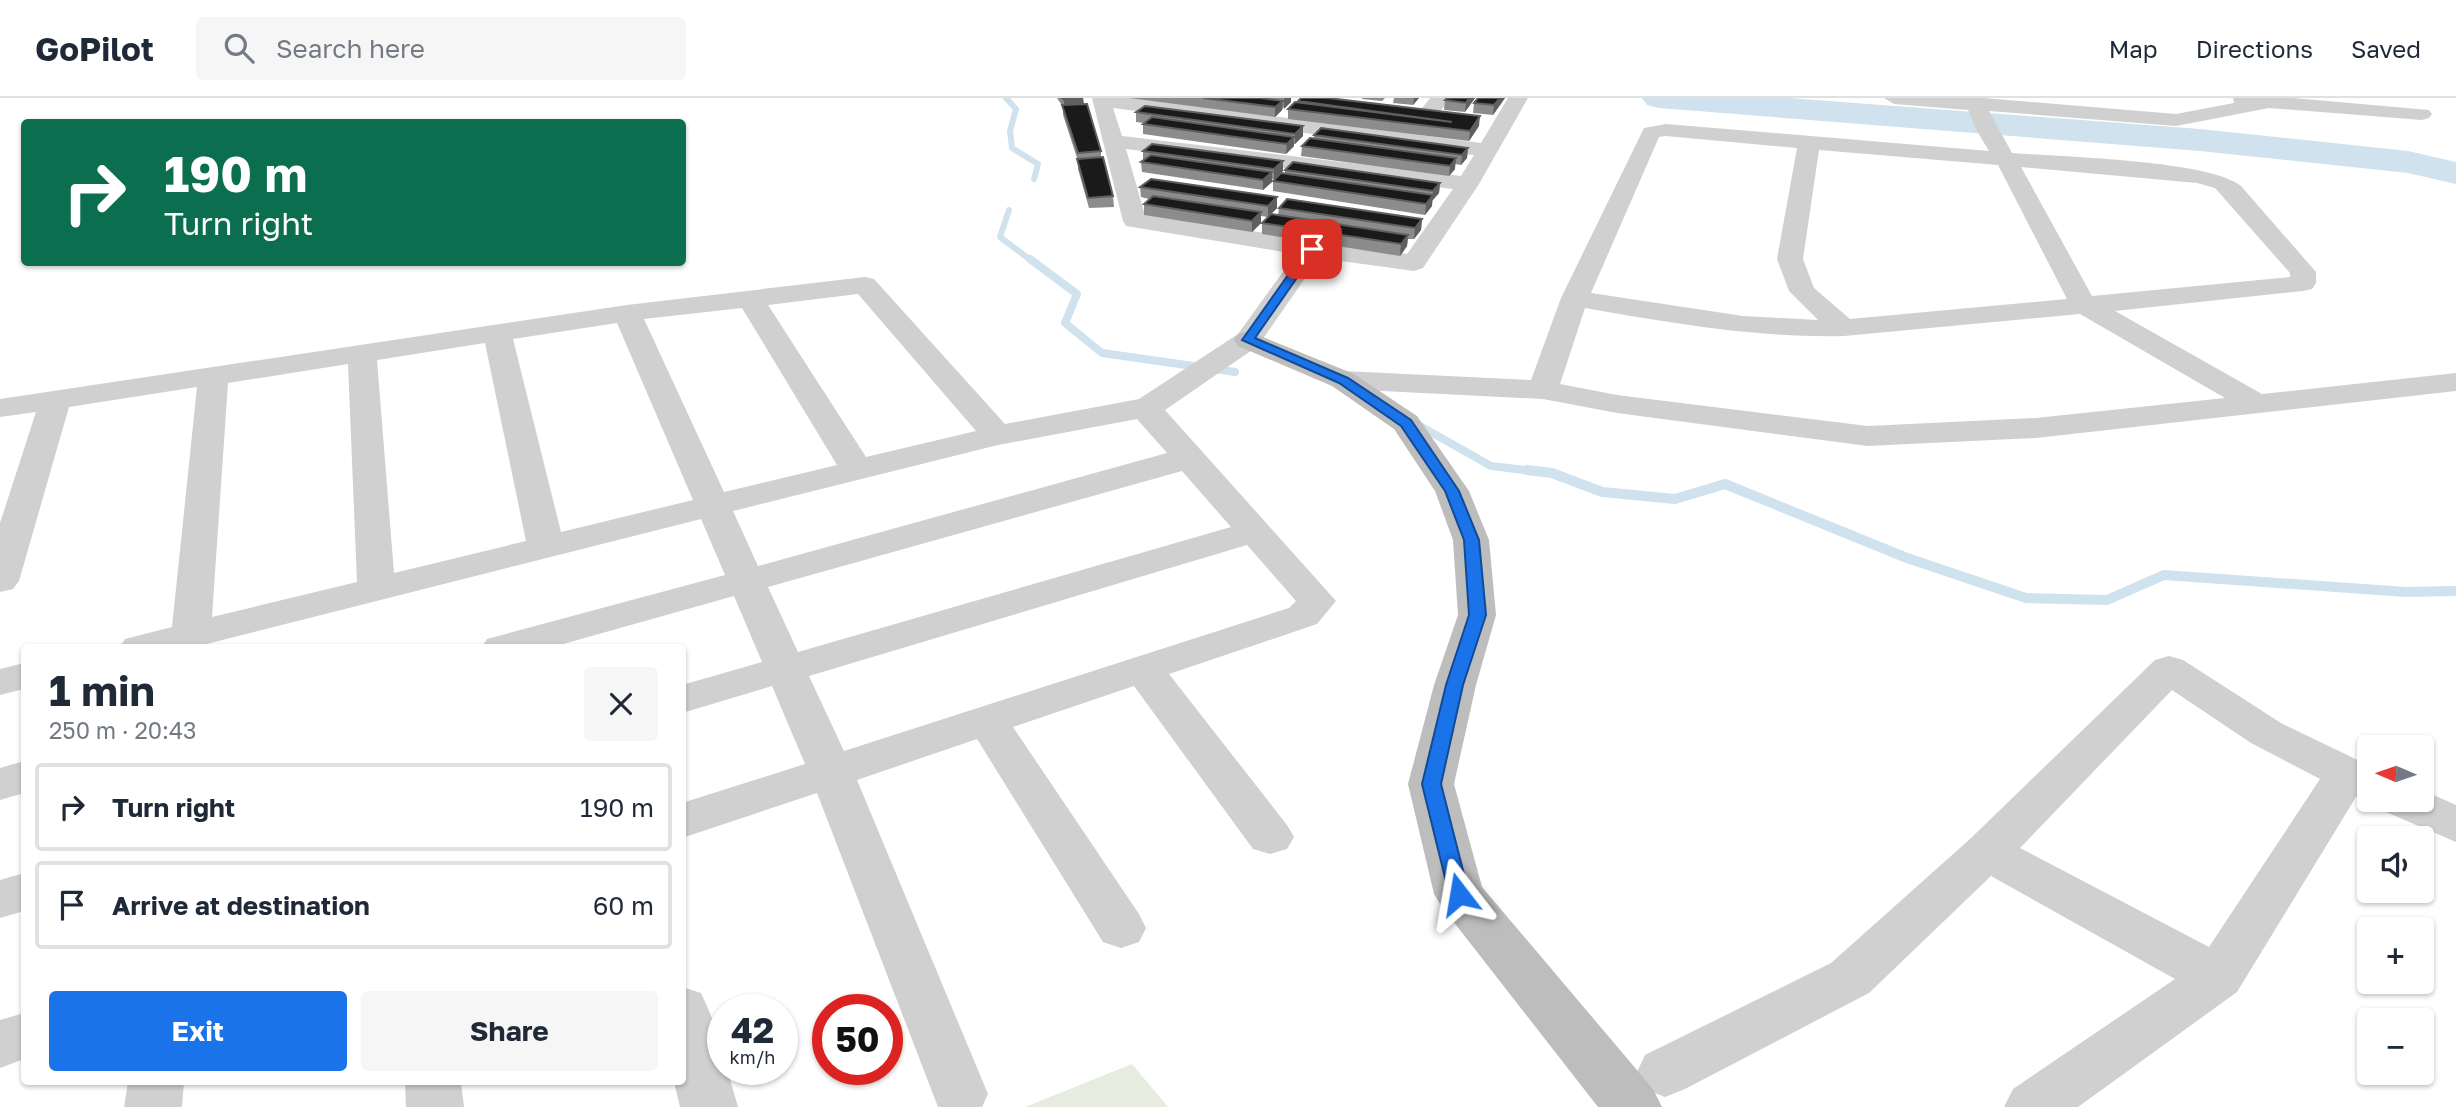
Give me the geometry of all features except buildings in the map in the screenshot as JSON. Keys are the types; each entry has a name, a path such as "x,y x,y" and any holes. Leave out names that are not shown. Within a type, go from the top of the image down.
{"main road":[{"path":"1236,349 1343,380 1406,423 1452,491 1471,540 1478,615 1455,685 1431,784 1459,894 1649,1090"}],"street":[{"path":"1488,150 1100,99 1135,221 1415,262 1468,184 1488,150 1518,98"},
{"path":"1894,98 1979,112 2176,120 2269,102"},
{"path":"2220,98 2421,114 2389,98"},
{"path":"1404,109 1434,105 1454,115"},
{"path":"1979,112 2083,304 2254,402"},
{"path":"1479,118 1505,120"},
{"path":"1543,390 1575,298 1651,132 1666,130 2199,176 2223,183 2233,191 2303,272 2303,283 2279,288 1844,328 1792,330 1695,318 1575,298"},
{"path":"1113,141 1468,184"},
{"path":"1809,143 1790,259 1802,291 1844,328"},
{"path":"1124,181 1152,185"},
{"path":"1411,220 1439,224"},
{"path":"155,644 997,435 1148,407 1236,349 1312,249"},
{"path":"0,408 627,313 865,285 997,435"},
{"path":"750,298 857,470"},
{"path":"627,313 712,506 748,580 831,772 960,1094"},
{"path":"497,333 546,547"},
{"path":"362,353 376,589"},
{"path":"191,635 213,376"},
{"path":"1343,380 1543,390 1617,404 1868,436 2036,428 2254,402 2456,382"},
{"path":"0,581 55,400"},
{"path":"686,820 1144,670 1303,615 1317,601 1152,418 1148,407"},
{"path":"516,644 1156,469 1188,457"},
{"path":"686,698 1256,531"},
{"path":"1649,1090 1850,978 1987,852 2169,669 2266,733 2357,778"},
{"path":"1144,670 1270,837"},
{"path":"0,682 21,677"},
{"path":"988,721 1121,928"},
{"path":"0,784 21,778"},
{"path":"2033,1107 2218,977 2357,780"},
{"path":"2428,812 2456,825"},
{"path":"1987,852 2218,977"},
{"path":"0,899 21,893"},
{"path":"686,1024 709,1107"},
{"path":"0,1044 21,1037"},
{"path":"153,1107 156,1085"},
{"path":"433,1085 435,1107"}],"shaded area":[{"path":"1132,1064 1168,1107 1025,1107"}],"waterway":[{"path":"1006,98 1016,109 1010,131 1012,148 1038,164 1034,179"},
{"path":"1659,98 2200,140 2408,162 2456,173"},
{"path":"1009,210 1000,237 1032,261"},
{"path":"1030,259 1077,294 1065,323 1102,353 1235,372"},
{"path":"1420,426 1491,466 1542,472"},
{"path":"1527,470 1552,473 1602,492 1675,499 1725,484 1907,558 2026,598 2107,600 2164,575 2406,592 2456,591"}],"route":[{"path":"1312,249 1261,317 1248,340 1343,380 1406,423 1452,491 1471,540 1478,615 1455,685 1431,784 1459,894"}]}
